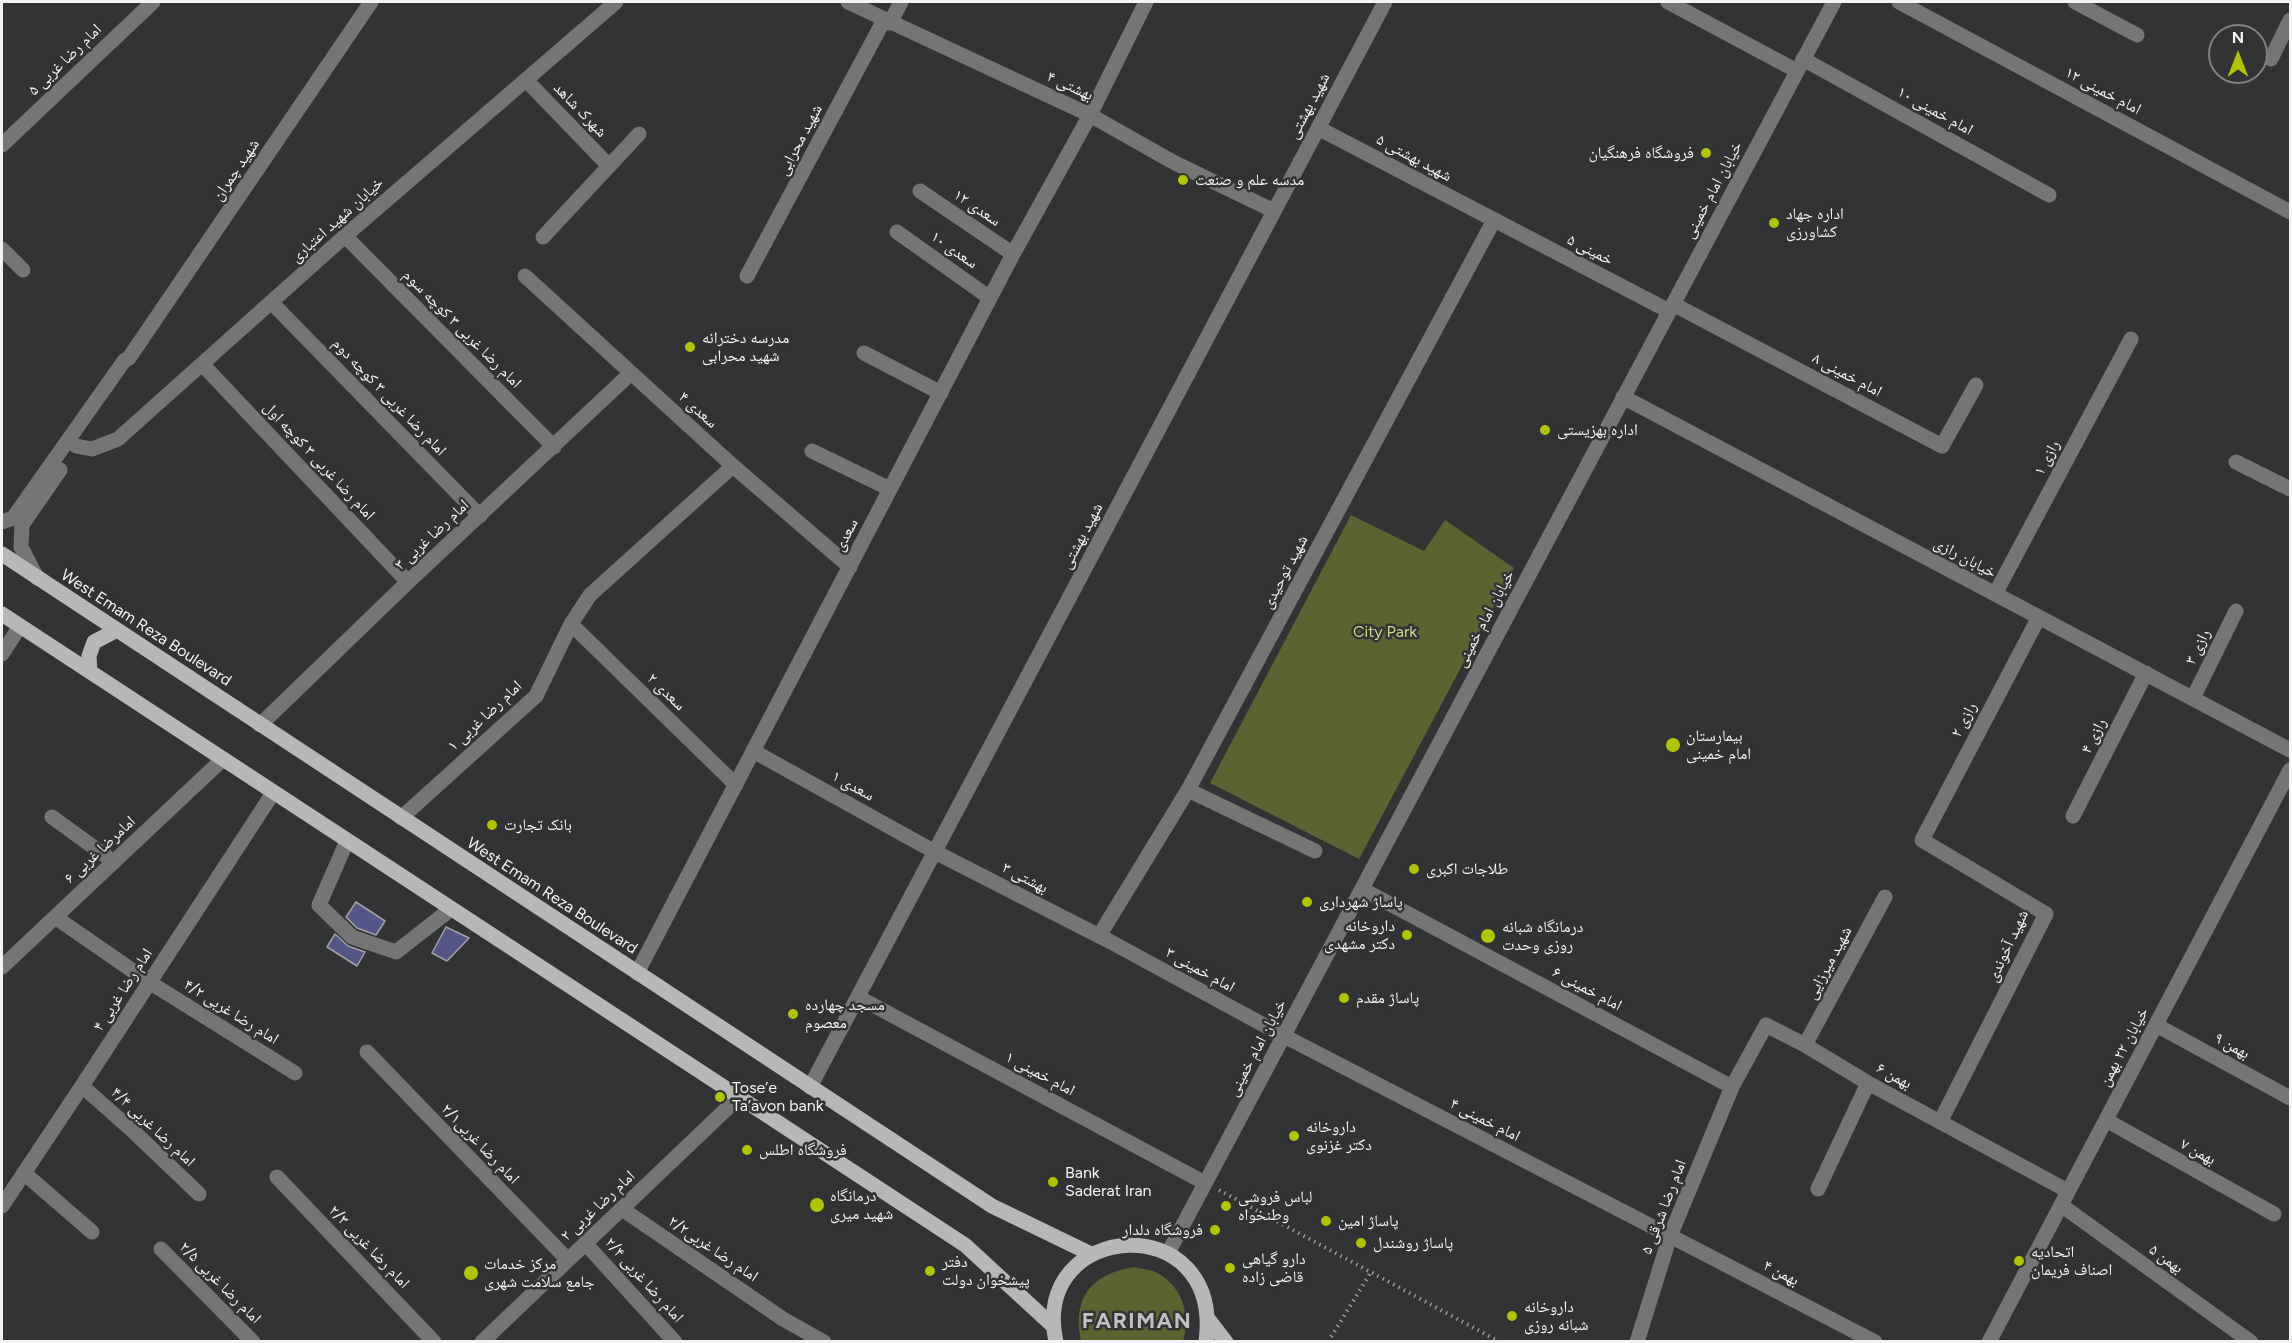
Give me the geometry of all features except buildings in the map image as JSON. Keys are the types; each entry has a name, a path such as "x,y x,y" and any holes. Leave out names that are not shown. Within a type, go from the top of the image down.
{"main road":[{"name":"West Emam Reza Boulevard","path":"2,554 992,1206 1091,1254"},
{"path":"2,614 965,1245 1052,1325"},
{"path":"90,672 89,656 94,642 117,630"},
{"path":"1056,1341 1052,1325 1056,1297 1070,1272 1091,1254 1116,1245 1143,1244 1168,1253 1190,1270 1204,1293 1209,1320 1206,1341"},
{"path":"1209,1320 1227,1341"}],"street":[{"name":"امام رضا غربی ۵","path":"2,145 153,2"},
{"name":"شهید چمران","path":"2,534 8,520 124,361 129,358 371,2"},
{"name":"خیابان شهید اعتباری","path":"76,446 92,449 118,439 345,236 616,2"},
{"name":"بهشتی ۴","path":"851,2 887,22 1090,115 1173,162 1274,211"},
{"name":"شهید محرابی","path":"747,276 887,22 901,2"},
{"name":"سعدی","path":"637,973 1013,254 1090,115 1146,2"},
{"name":"شهید بهشتی","path":"810,1087 1385,2"},
{"name":"امام خمینی ۱۰","path":"1668,2 1800,65 2049,195"},
{"name":"خیابان امام خمینی","path":"1168,1253 1834,2"},
{"name":"امام خمینی ۱۲","path":"1899,2 2290,212"},
{"path":"2075,2 2137,35"},
{"path":"2271,58 2290,20"},
{"name":"شهرک شاهد","path":"526,80 609,166"},
{"name":"شهید بهشتی ۵","path":"1318,128 1494,220"},
{"path":"543,237 639,134"},
{"name":"سعدی ۱۲","path":"920,191 1013,254"},
{"name":"خمینی ۵","path":"1494,220 1671,308"},
{"name":"شهید توحیدی","path":"1099,936 1188,790 1494,220"},
{"name":"سعدی ۱۰","path":"897,232 990,298"},
{"name":"امام رضا غربی ۳ کوچه سوم","path":"345,236 554,447"},
{"path":"2,249 23,270"},
{"name":"سعدی ۴","path":"525,276 733,466 850,567"},
{"name":"امام رضا غربی ۳ کوچه دوم","path":"272,303 480,516"},
{"name":"امام خمینی ۸","path":"1671,308 1942,446 1976,385"},
{"name":"رازی ۱","path":"1995,594 2131,339"},
{"path":"864,353 941,393"},
{"name":"شهید چمران","path":"37,578 21,547 22,525 129,365 129,358"},
{"name":"امام رضا غربی ۳ کوچه اول","path":"203,365 408,582"},
{"name":"امام رضا غربی ۳","path":"260,725 408,582 631,374"},
{"name":"خیابان رازی","path":"1623,397 2290,750"},
{"path":"812,451 891,489"},
{"path":"2236,462 2290,489"},
{"name":"امام رضا غربی ۱","path":"401,818 536,696 571,624 590,595 733,466"},
{"name":"رازی ۳","path":"2193,698 2236,611"},
{"name":"رازی ۲","path":"1922,840 2039,617"},
{"name":"سعدی ۲","path":"571,624 736,785"},
{"path":"2,654 20,626"},
{"name":"رازی ۴","path":"2073,816 2146,673"},
{"name":"سعدی ۱","path":"753,751 935,852"},
{"name":"امامرضا غربی ۶","path":"2,967 223,759"},
{"name":"خیابان ۲۲ بهمن","path":"1989,1341 2290,770"},
{"path":"1188,790 1316,851"},
{"name":"امام رضا غربی ۴","path":"2,1206 273,793"},
{"path":"52,817 114,862"},
{"name":"شهید آخوندی","path":"1922,840 2046,914 1940,1122"},
{"path":"347,841 319,905 352,937 396,952 452,909"},
{"name":"بهشتی ۳","path":"935,852 1099,936"},
{"name":"امام خمینی ۶","path":"1362,889 1732,1088"},
{"name":"شهید میرزایی","path":"1805,1045 1885,897"},
{"name":"امام رضا غربی ۴/۲","path":"55,917 149,982 295,1073"},
{"name":"امام خمینی ۳","path":"1099,936 1284,1036"},
{"name":"امام خمینی ۱","path":"858,996 1205,1183"},
{"name":"بهمن ۶","path":"1732,1088 1766,1025 2068,1191"},
{"name":"بهمن ۹","path":"2156,1025 2290,1098"},
{"name":"امام خمینی ۴","path":"1284,1036 1670,1236"},
{"name":"امام رضا غربی۲/۱","path":"367,1052 568,1260"},
{"path":"1818,1189 1868,1083"},
{"name":"امام رضا غربی ۴/۴","path":"82,1086 199,1194"},
{"name":"امام رضا شرقی ۵","path":"1637,1341 1670,1236 1732,1088"},
{"name":"امام رضا غربی ۲","path":"482,1341 740,1097"},
{"name":"بهمن ۷","path":"2106,1120 2274,1214"},
{"path":"24,1173 92,1232"},
{"name":"امام رضا غربی ۲/۳","path":"277,1177 434,1341"},
{"name":"بهمن ۵","path":"2061,1206 2251,1341"},
{"name":"امام رضا غربی۲/۲","path":"622,1209 783,1319 824,1341"},
{"name":"بهمن ۴","path":"1670,1236 1875,1341"},
{"name":"امام رضا غربی ۲/۴","path":"585,1243 675,1341"},
{"name":"امام رضا غربی ۲/۵","path":"161,1249 253,1341"}],"path":[{"path":"1236,1198 1500,1341"},
{"path":"1328,1341 1371,1272"}],"green space":[{"name":"City Park","path":"1351,515 1424,551 1445,520 1514,568 1359,859 1210,783"},
{"path":"1134,1267 1153,1271 1163,1276 1177,1291 1185,1310 1183,1341 1081,1341 1079,1312 1088,1290 1106,1275"}],"place":[{"name":"فروشگاه فرهنگیان","path":"1706,153"},
{"name":"مدسه علم و صنعت","path":"1183,180"},
{"name":"اداره جهاد کشاورزی","path":"1774,223"},
{"name":"مدرسه دخترانه شهید محرابی","path":"690,347"},
{"name":"اداره بهزیستی","path":"1545,430"},
{"name":"بیمارستان امام خمینی","path":"1673,745"},
{"name":"بانک تجارت","path":"492,825"},
{"name":"طلاجات اکبری","path":"1414,869"},
{"name":"پاساژ شهرداری","path":"1307,902"},
{"name":"داروخانه دکتر مشهدی","path":"1407,935"},
{"name":"درمانگاه شبانه روزی وحدت","path":"1488,936"},
{"name":"پاساژ مقدم","path":"1344,998"},
{"name":"مسجد چهارده معصوم","path":"793,1014"},
{"name":"Tose’e Ta’avon bank","path":"720,1097"},
{"name":"داروخانه دکتر غزنوی","path":"1294,1136"},
{"name":"فروشگاه اطلس","path":"747,1150"},
{"name":"Bank Saderat Iran","path":"1053,1182"},
{"name":"درمانگاه شهید میری","path":"817,1205"},
{"name":"لباس فروشی وطنخواه","path":"1226,1206"},
{"name":"پاساژ امین","path":"1326,1221"},
{"name":"فروشگاه دلدار","path":"1215,1230"},
{"name":"پاساژ روشندل","path":"1361,1243"},
{"name":"اتحادیه اصناف فریمان","path":"2019,1261"},
{"name":"دارو گیاهی قاضی زاده","path":"1230,1268"},
{"name":"دفتر پیشخوان دولت","path":"930,1271"},
{"name":"مرکز خدمات جامع سلامت شهری","path":"471,1273"},
{"name":"داروخانه شبانه روزی","path":"1512,1316"}],"district":[{"name":"FARIMAN","path":"1137,1322"}]}
